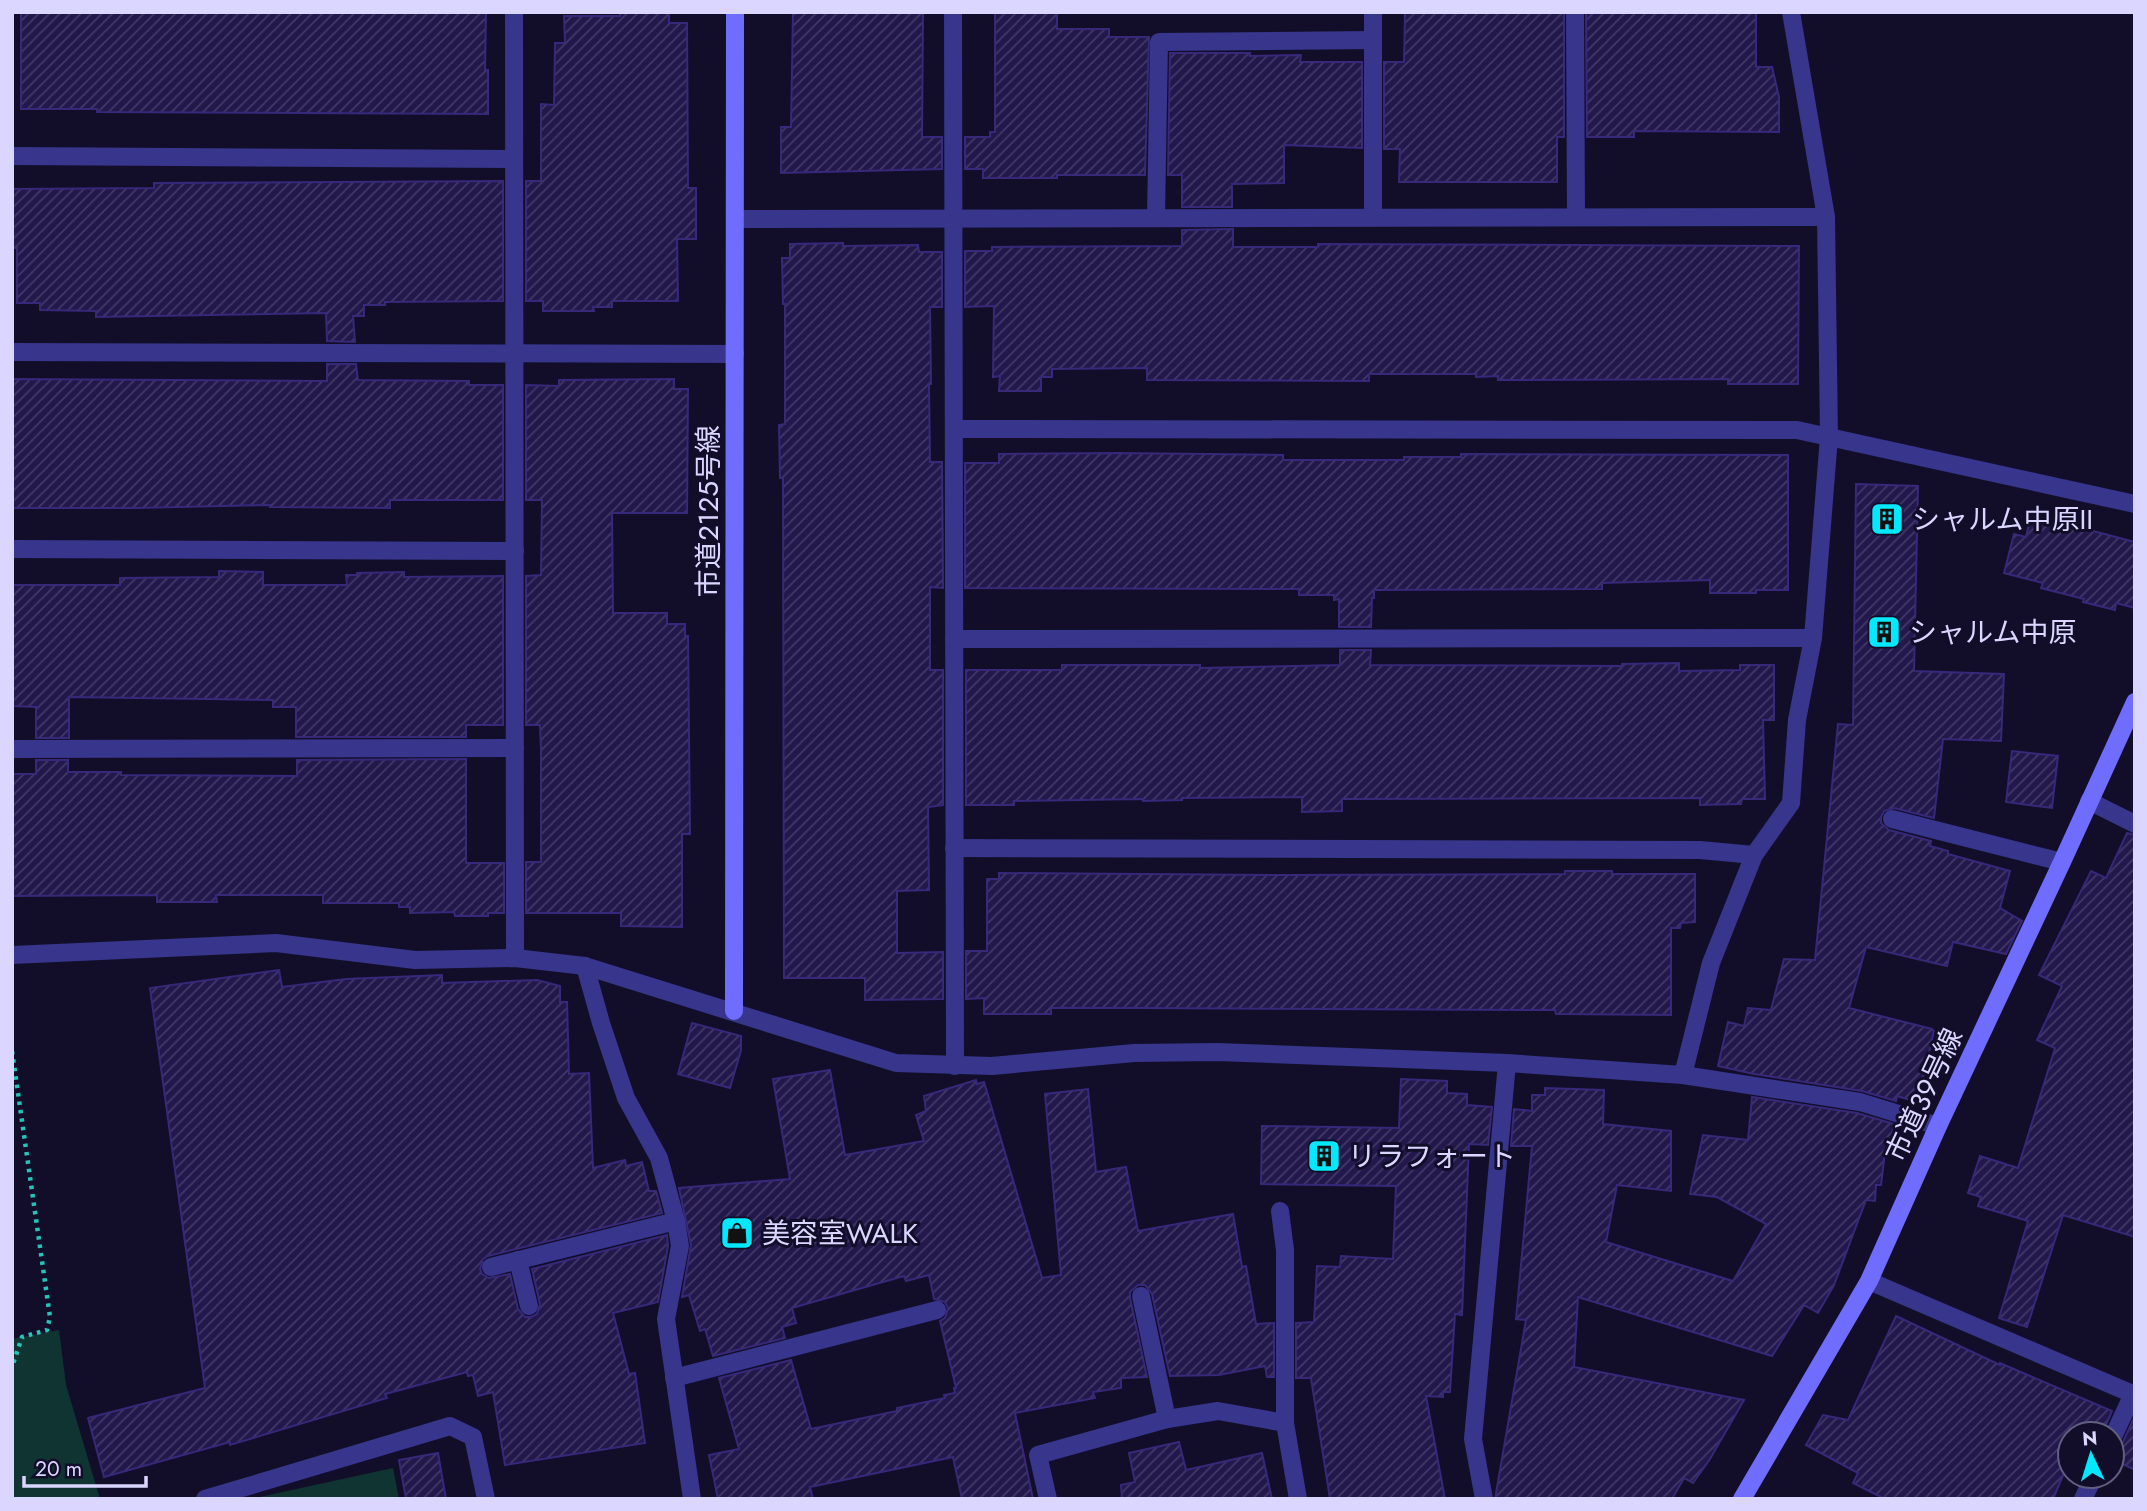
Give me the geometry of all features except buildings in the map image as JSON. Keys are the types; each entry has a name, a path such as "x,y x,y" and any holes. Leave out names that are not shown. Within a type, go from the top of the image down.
{"street":[{"path":"514,12 515,958"},
{"name":"市道2125号線","path":"734,1011 735,12"},
{"path":"953,12 955,1066"},
{"path":"1373,12 1373,217"},
{"path":"1574,12 1576,217"},
{"path":"1683,1075 1711,963 1754,855 1791,803 1797,720 1813,638 1829,437 1826,217 1791,12"},
{"path":"1156,217 1159,42 1373,40"},
{"path":"12,156 514,159"},
{"path":"735,219 1826,217"},
{"path":"12,352 735,354"},
{"path":"954,429 1797,430 2135,504"},
{"path":"12,549 515,551"},
{"path":"954,639 1813,638"},
{"name":"市道39号線","path":"1742,1499 1869,1280 2135,702"},
{"path":"12,748 515,748"},
{"path":"2089,802 2135,824"},
{"path":"1892,819 2062,862"},
{"path":"954,848 1700,850 1754,855"},
{"path":"12,955 276,943 415,960 515,958 585,966 896,1063 992,1066 1134,1053 1217,1052 1507,1063 1683,1075 1860,1102 1938,1126"},
{"path":"585,966 626,1098 659,1158 676,1221 680,1246 666,1319 692,1499"},
{"path":"1483,1499 1472,1439 1507,1063"},
{"path":"1280,1211 1285,1250 1285,1423 1298,1499"},
{"path":"491,1267 676,1221"},
{"path":"519,1260 529,1306"},
{"path":"1869,1280 2134,1395 2122,1420"},
{"path":"1141,1296 1167,1419"},
{"path":"674,1378 937,1310"},
{"path":"1048,1499 1038,1455 1167,1419 1218,1411 1285,1423"},
{"path":"205,1499 450,1426 473,1437 486,1499"}],"path":[{"path":"12,1051 50,1317 47,1331 22,1337 12,1367"}],"green space":[{"path":"59,1330 66,1385 100,1499 12,1499 12,1339"},
{"path":"393,1468 399,1499 251,1499"}],"place":[{"name":"シャルム中原II","path":"1887,519"},
{"name":"シャルム中原","path":"1884,632"},
{"name":"リラフォート","path":"1324,1156"},
{"name":"美容室WALK","path":"737,1233"}]}
